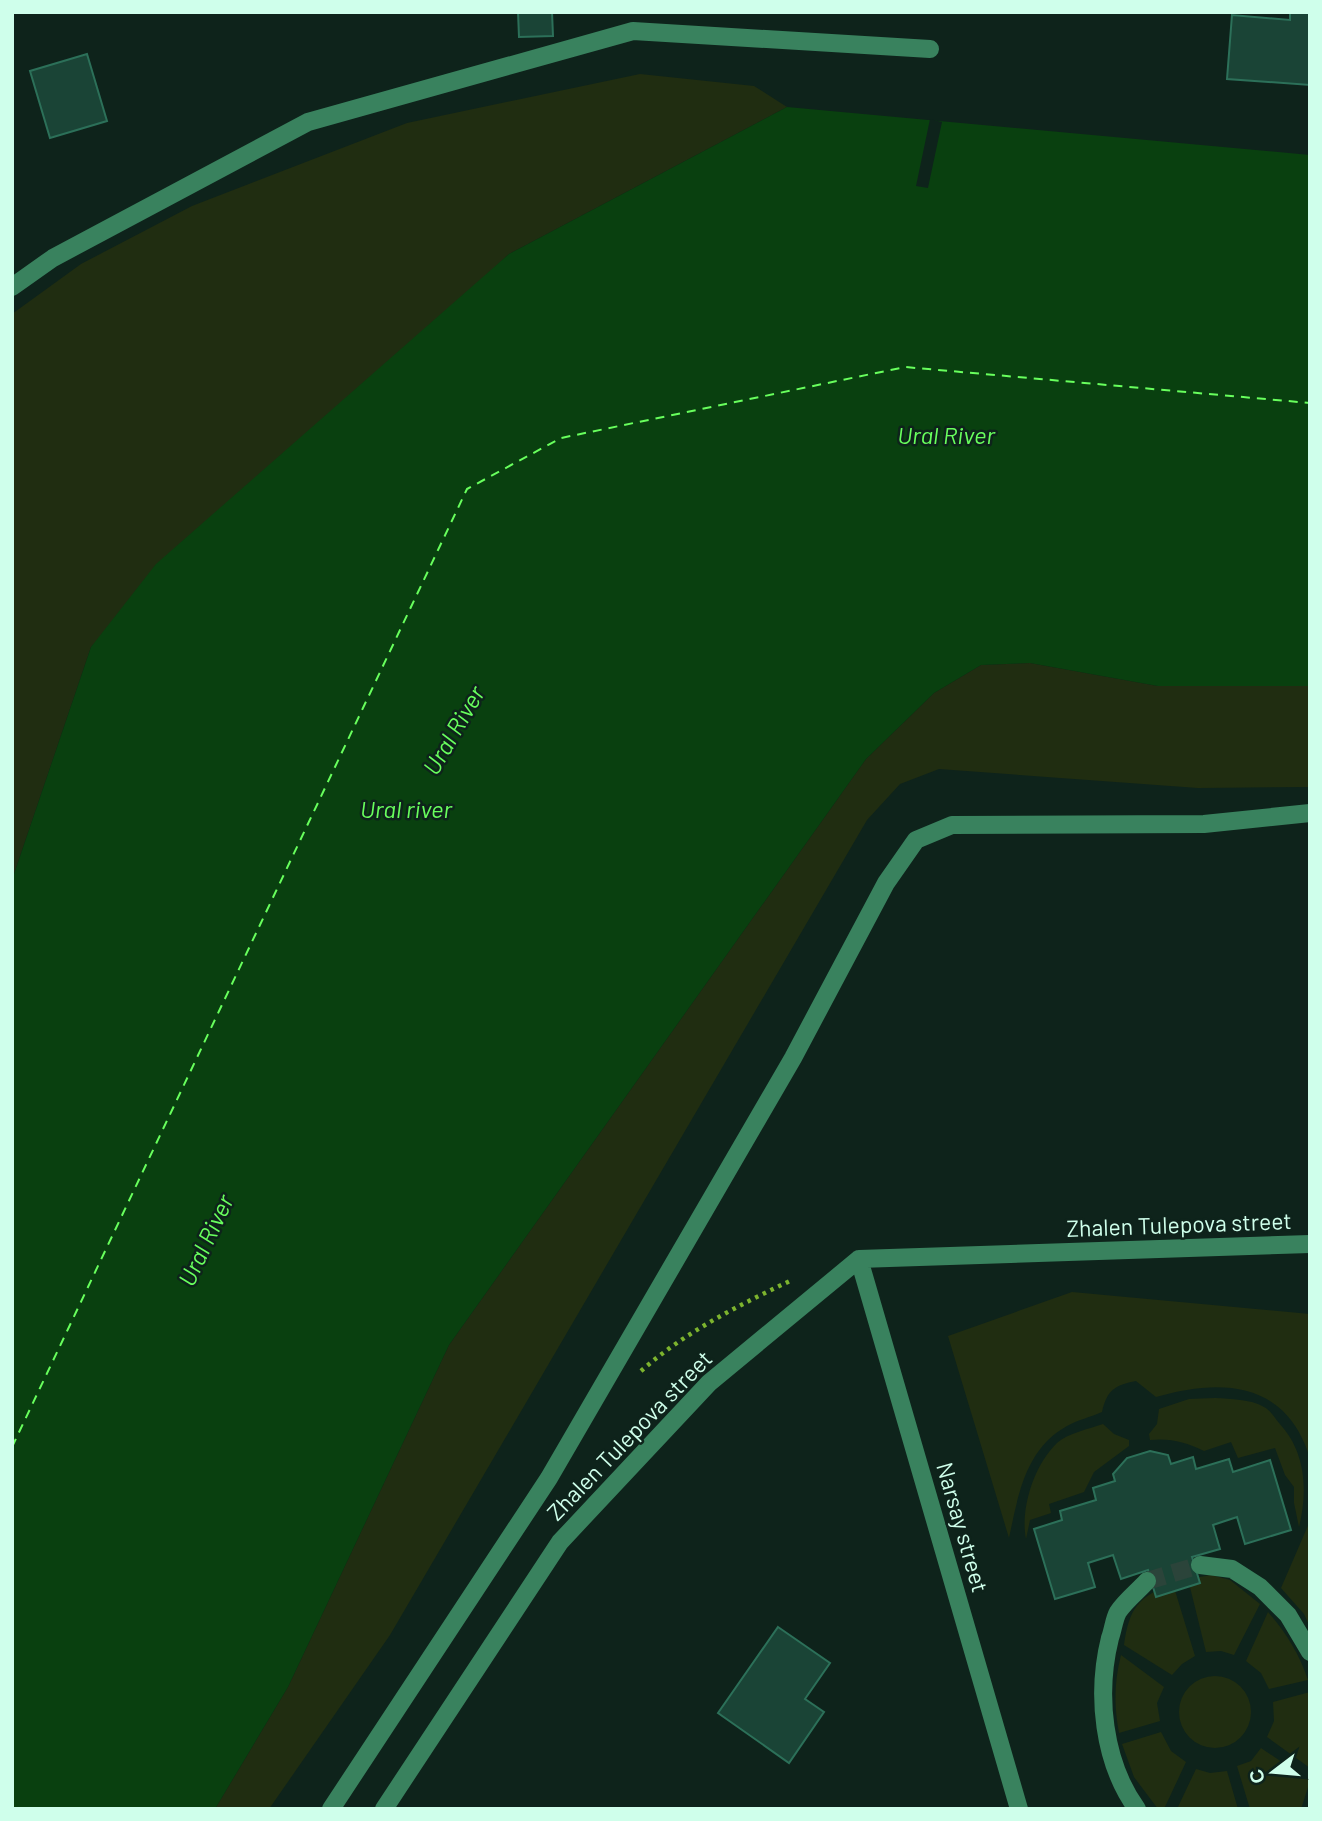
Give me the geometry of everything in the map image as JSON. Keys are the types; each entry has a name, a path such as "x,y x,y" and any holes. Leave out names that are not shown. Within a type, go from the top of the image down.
{"street":[{"path":"12,287 52,258 308,122 633,31 930,49"},
{"path":"331,1809 549,1478 793,1058 886,883 916,841 952,825 1204,824 1310,813"},
{"name":"Zhalen Tulepova street","path":"384,1809 561,1542 709,1383 859,1259 1310,1244"},
{"name":"Narsay street","path":"859,1259 1019,1809"},
{"path":"1200,1565 1232,1569 1259,1587 1288,1615 1310,1652"},
{"path":"1137,1809 1128,1797 1112,1757 1103,1706 1104,1661 1117,1613 1147,1581"}],"path":[{"path":"640,1371 660,1354 721,1315 802,1277"}],"shaded area":[{"path":"640,74 754,86 787,107 509,254 91,647 12,880 12,314 81,264 192,206 407,123"},
{"path":"1030,663 1158,686 1310,686 1310,787 1198,788 939,769 900,784 867,820 390,1635 269,1809 215,1809 288,1687 449,1345 866,759 934,693 981,665"},
{"path":"1072,1292 1310,1314 1310,1458 1299,1432 1285,1413 1268,1400 1249,1392 1227,1388 1181,1391 1156,1397 1136,1381 1113,1390 1106,1398 1102,1412 1067,1426 1041,1447 1020,1490 1009,1538 948,1336"},
{"path":"1215,1398 1259,1404 1270,1412 1288,1434 1300,1459 1304,1485 1299,1527 1294,1487 1285,1475 1275,1448 1238,1458 1231,1442 1204,1451 1178,1441 1150,1440 1149,1434 1157,1424 1159,1409 1189,1399"},
{"path":"1103,1424 1114,1434 1129,1440 1129,1446 1094,1472 1084,1492 1049,1504 1051,1513 1030,1520 1026,1539 1027,1501 1036,1475 1049,1452 1067,1437"},
{"path":"1310,1521 1310,1627 1304,1614 1281,1588"},
{"path":"1211,1575 1230,1580 1260,1604 1234,1655 1221,1651 1206,1652 1188,1579"},
{"path":"1173,1584 1195,1656 1182,1664 1172,1675 1124,1645 1129,1622 1137,1605 1151,1594"},
{"path":"1268,1612 1291,1644 1308,1680 1269,1689 1261,1673 1246,1661"},
{"path":"1121,1655 1164,1687 1157,1703 1160,1721 1119,1733 1116,1694"},
{"path":"1215,1676 1235,1682 1245,1692 1251,1712 1245,1732 1235,1742 1215,1748 1195,1742 1185,1732 1179,1712 1185,1692 1195,1682"},
{"path":"1310,1692 1310,1768 1267,1737 1274,1721 1273,1702"},
{"path":"1161,1732 1171,1751 1186,1762 1164,1809 1158,1809 1134,1777 1122,1744"},
{"path":"1261,1748 1310,1781 1301,1809 1250,1809 1237,1766 1251,1761"},
{"path":"1196,1769 1210,1773 1227,1771 1238,1809 1177,1809"}],"water":[{"name":"Ural river","path":"787,107 1310,155 1310,686 1158,686 1030,663 981,665 934,693 866,759 449,1345 288,1687 215,1809 12,1809 12,880 91,647 156,564 509,254"}],"pier":[{"path":"930,119 942,122 928,188 916,186"}],"building":[{"path":"518,12 552,12 553,36 519,37"},
{"path":"1290,12 1310,12 1310,85 1227,79 1232,15 1290,20"},
{"path":"87,54 107,121 50,138 30,71"},
{"path":"1150,1451 1168,1455 1171,1464 1193,1457 1196,1469 1229,1459 1233,1472 1270,1460 1291,1530 1245,1544 1237,1517 1213,1525 1220,1549 1192,1557 1200,1583 1156,1597 1148,1570 1121,1579 1113,1555 1088,1563 1095,1587 1055,1599 1034,1529 1062,1520 1060,1511 1096,1500 1093,1488 1115,1481 1113,1474 1127,1458"},
{"path":"778,1627 830,1663 805,1699 824,1712 789,1763 718,1713"}],"ferry route":[{"path":"12,1447 467,489 561,438 905,367 1310,403"}],"tunnel":[{"path":"1147,1581 1200,1565"}],"water label":[{"name":"Ural River","path":"946,434"},
{"name":"Ural River","path":"453,730"},
{"name":"Ural River","path":"205,1240"}]}
